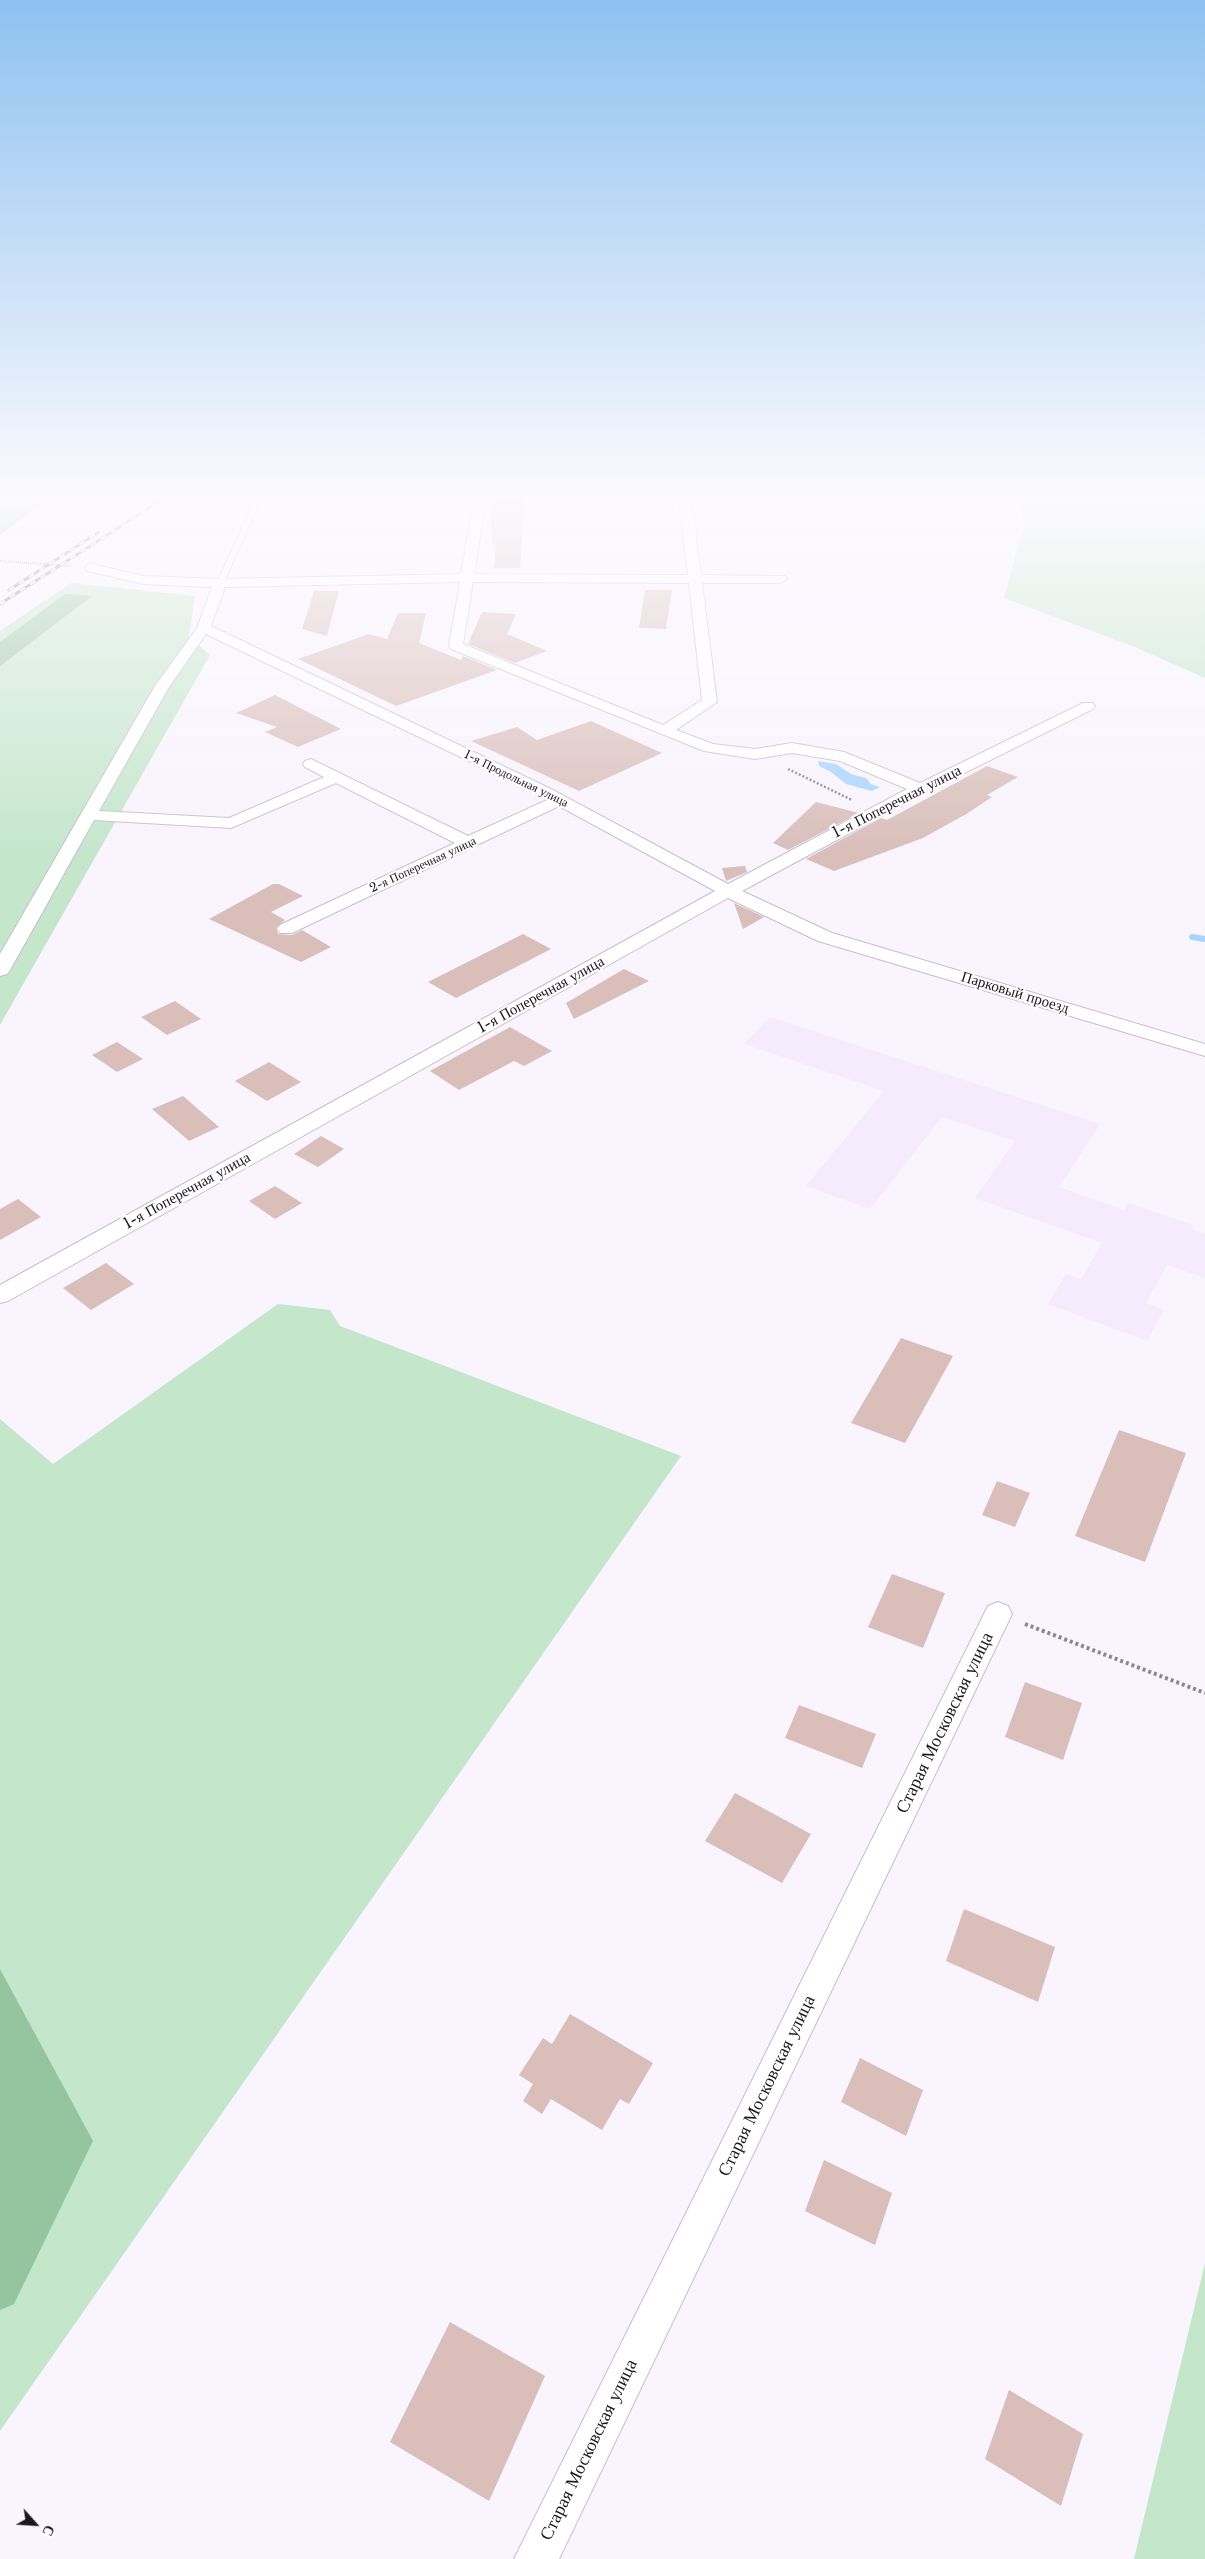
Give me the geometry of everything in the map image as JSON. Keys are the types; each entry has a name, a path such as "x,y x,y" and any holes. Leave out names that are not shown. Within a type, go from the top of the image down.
{"street":[{"path":"0,970 162,686 204,628 207,618"},
{"path":"461,618 456,646 629,718 666,730 710,748 756,754 792,748 844,757 920,789"},
{"path":"666,730 710,702 700,618"},
{"name":"1-я Продольная улица","path":"204,628 559,800 728,891 825,937"},
{"name":"1-я Поперечная улица","path":"0,1295 728,891 920,789 1088,706"},
{"path":"311,764 468,843"},
{"path":"88,815 231,823 337,777"},
{"name":"2-я Поперечная улица","path":"286,929 559,800"},
{"name":"Парковый проезд","path":"825,937 1205,1050"},
{"name":"Старая Московская улица","path":"536,2559 998,1614"}],"path":[{"path":"756,754 878,812"},
{"path":"998,1614 1205,1693"}],"shaded area":[{"path":"770,1017 1100,1124 1059,1187 1124,1210 1128,1203 1193,1225 1193,1230 1205,1234 1205,1278 1167,1265 1146,1303 1164,1310 1147,1341 1048,1304 1066,1274 1081,1279 1102,1243 975,1198 1015,1141 942,1117 870,1209 806,1186 884,1091 744,1044"}],"green space":[{"path":"19,618 192,618 189,637 210,655 0,1025 0,631"},
{"path":"32,618 63,618 0,666 0,642"},
{"path":"1059,618 1205,618 1205,678 1130,645"},
{"path":"278,1304 330,1310 340,1326 681,1456 0,2431 0,1419 53,1464"},
{"path":"0,1969 93,2141 14,2304 0,2310"},
{"path":"1205,2263 1205,2559 1134,2559"}],"water":[{"path":"818,761 836,764 851,774 866,778 871,784 880,787 872,791 846,784 831,772 819,766"}],"building":[{"path":"305,618 332,618 327,636 302,629"},
{"path":"396,618 425,618 419,643 461,660 463,656 497,670 396,706 298,659 369,634 387,639"},
{"path":"479,618 514,618 507,634 547,651 515,663 468,644"},
{"path":"641,618 668,618 666,629 639,628"},
{"path":"275,695 341,729 298,747 265,732 277,727 236,713"},
{"path":"591,721 662,753 579,791 471,741 517,727 537,740"},
{"path":"987,766 1018,777 987,795 992,797 968,813 923,838 834,871 806,859 881,818 887,820"},
{"path":"816,802 859,813 788,850 773,843"},
{"path":"745,866 747,872 726,881 722,868"},
{"path":"273,884 279,884 303,896 271,912 285,920 276,928 278,934 292,935 302,930 331,947 301,962 209,919"},
{"path":"734,903 764,917 743,929"},
{"path":"523,934 551,949 456,998 428,982"},
{"path":"624,969 649,981 574,1019 566,1003"},
{"path":"175,1001 201,1019 167,1035 141,1017"},
{"path":"510,1027 552,1051 524,1066 514,1061 459,1090 430,1071"},
{"path":"117,1042 143,1059 117,1072 92,1055"},
{"path":"269,1062 301,1082 267,1101 235,1081"},
{"path":"183,1096 219,1127 189,1141 152,1109"},
{"path":"321,1136 344,1149 318,1167 294,1154"},
{"path":"275,1186 302,1203 275,1219 249,1201"},
{"path":"18,1199 41,1217 0,1240 0,1209"},
{"path":"106,1263 134,1284 91,1310 63,1288"},
{"path":"901,1338 953,1356 905,1443 851,1423"},
{"path":"1119,1430 1186,1453 1145,1562 1075,1536"},
{"path":"997,1481 1030,1493 1015,1527 982,1515"},
{"path":"892,1574 945,1593 923,1648 868,1627"},
{"path":"1025,1682 1082,1703 1063,1760 1005,1737"},
{"path":"799,1705 876,1734 862,1768 785,1738"},
{"path":"735,1793 811,1834 782,1883 705,1841"},
{"path":"964,1909 1055,1947 1038,2002 946,1961"},
{"path":"570,2014 653,2063 629,2104 620,2099 602,2130 551,2099 542,2114 523,2101 533,2084 519,2075 543,2038 552,2044"},
{"path":"860,2058 923,2090 906,2136 841,2102"},
{"path":"824,2160 892,2193 875,2245 805,2211"},
{"path":"450,2322 545,2376 489,2501 390,2442"},
{"path":"1009,2390 1083,2434 1061,2506 985,2459"}],"waterway":[{"path":"1192,937 1205,939"}]}
